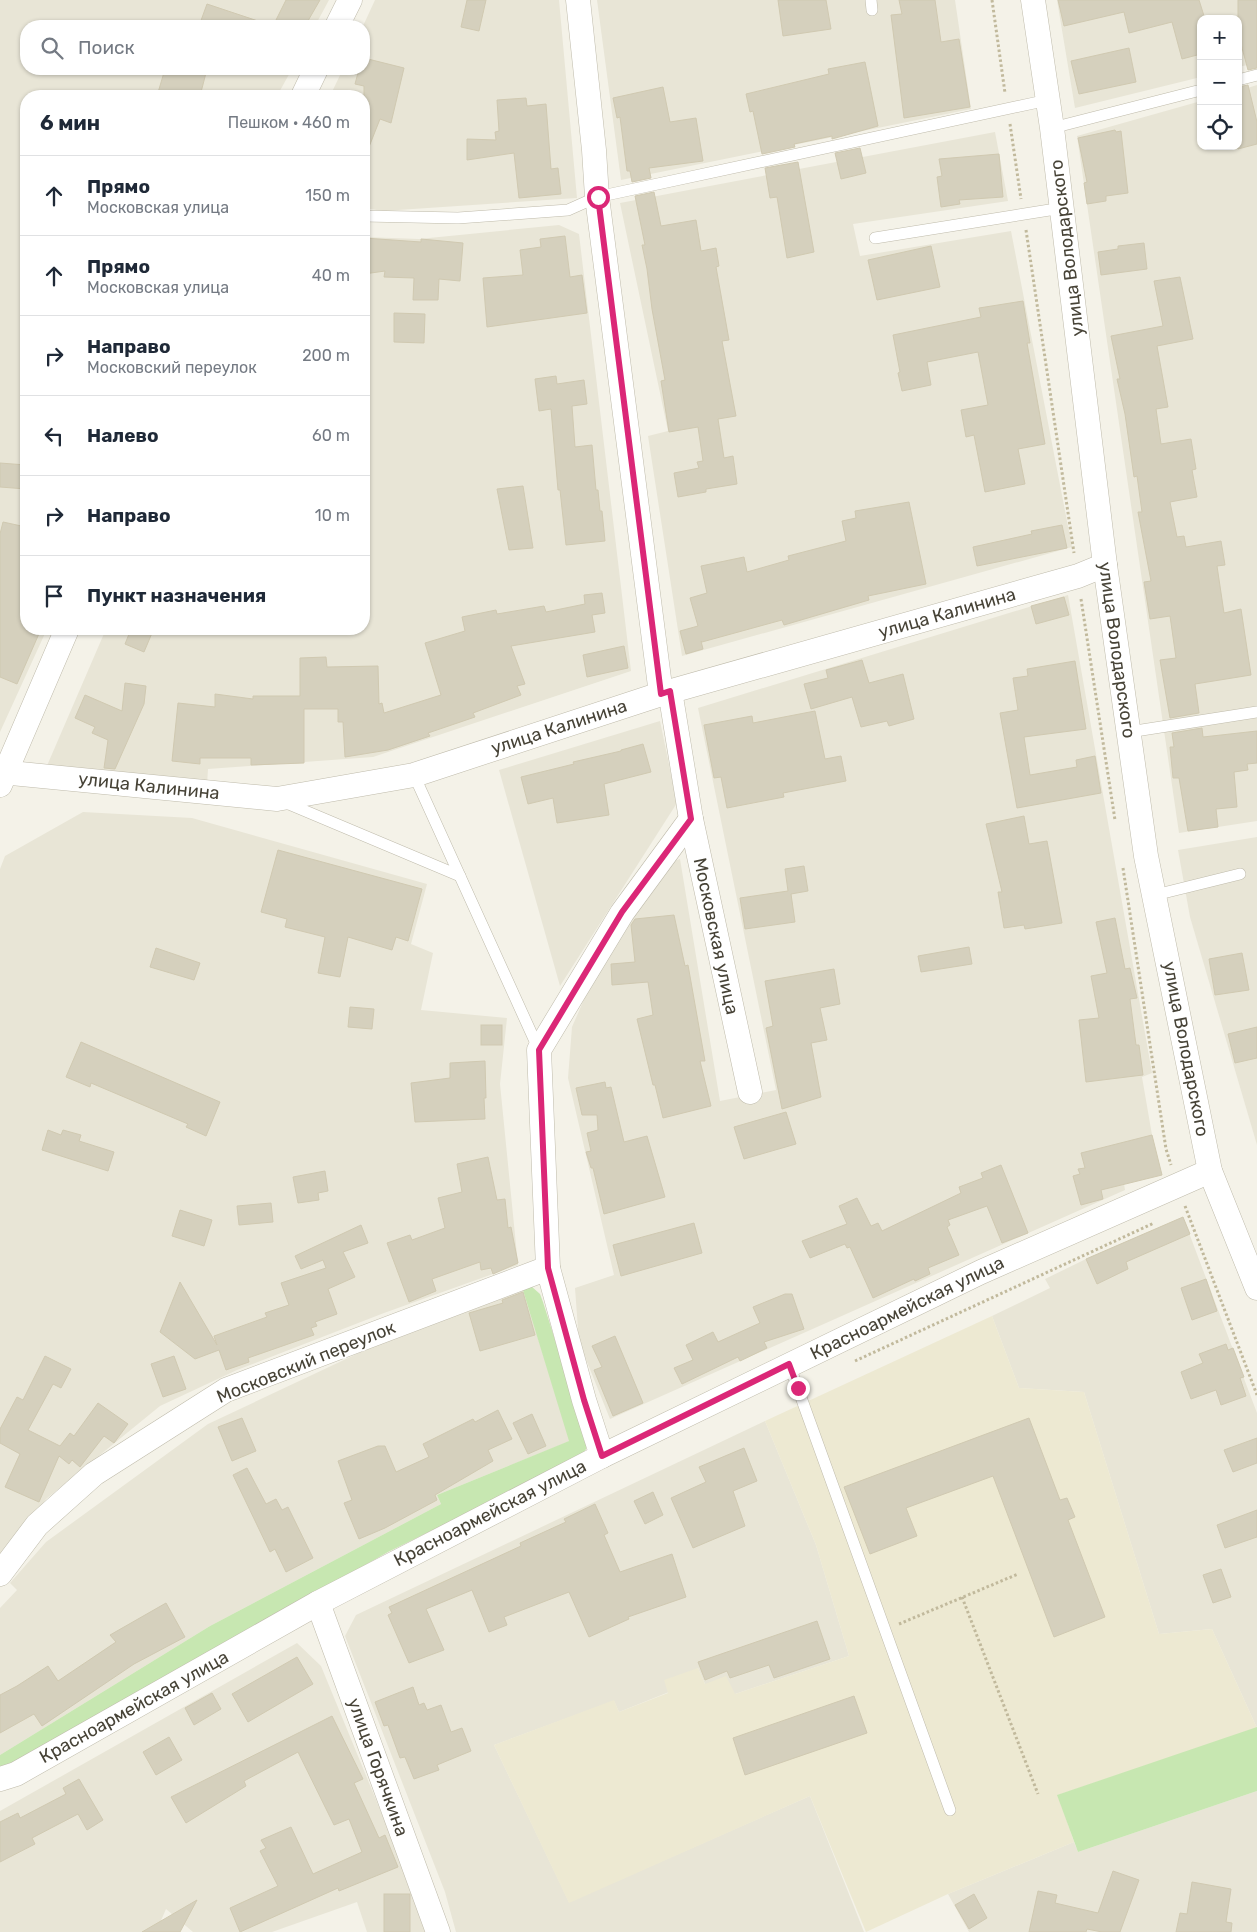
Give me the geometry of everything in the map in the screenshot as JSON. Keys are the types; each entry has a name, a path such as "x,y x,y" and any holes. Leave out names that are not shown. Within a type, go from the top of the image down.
{"street":[{"path":"340,20 350,0"},
{"name":"Московская улица","path":"578,0 598,197 665,693 750,1092"},
{"name":"улица Володарского","path":"1033,0 1052,128 1105,565 1146,856 1210,1171 1257,1288"},
{"path":"306,90 313,75"},
{"name":"улица Калинина","path":"2,776 277,799 414,775 665,693 1078,576 1105,565"},
{"path":"2,776 65,635"},
{"path":"602,1456 584,1400 548,1268 539,1050 622,912 691,819"},
{"name":"Красноармейская улица","path":"0,1779 16,1774 318,1603 602,1456 981,1272 1210,1171"},
{"name":"Московский переулок","path":"0,1574 37,1525 94,1474 226,1390 548,1268"},
{"name":"улица Горячкина","path":"318,1603 438,1932"}],"lane":[{"path":"1242,79 1257,75"},
{"path":"1052,128 1197,91"},
{"path":"370,216 458,218 568,210 598,197 1048,100"},
{"path":"875,238 1062,208"},
{"path":"1129,732 1257,712"},
{"path":"414,775 539,1050"},
{"path":"277,799 460,876"},
{"path":"1155,894 1240,874"},
{"path":"789,1364 950,1810"}],"path":[{"path":"1178,1213 1186,1208"},
{"path":"848,1365 1160,1221"},
{"path":"885,1630 1018,1574"},
{"path":"962,1597 1038,1794"}],"shaded area":[{"path":"0,0 329,0 318,20 20,20 20,75 289,75 280,90 20,90 20,635 44,635 0,732"},
{"path":"375,0 559,0 577,198 383,211 370,209 370,90 333,90 340,75 370,75 370,20 366,20"},
{"path":"597,0 955,0 971,109 621,180"},
{"path":"1057,0 1257,0 1257,63 1242,66 1242,15 1197,15 1197,78 1075,108"},
{"path":"1257,85 1257,821 1179,833 1077,136 1197,102 1197,150 1242,150 1242,90"},
{"path":"995,132 1008,201 853,224 860,256 1011,231 1072,547 682,656 648,436 668,431 620,203"},
{"path":"559,225 579,234 631,671 373,757 208,769 207,785 46,768 103,635 370,635 370,237 419,239"},
{"path":"1068,595 1152,1073 1142,1077 1152,1135 1124,1184 1125,1190 610,1419 579,1342 575,1288 614,1275 568,1078 572,1027 606,949 662,865 680,859 720,1101 776,1090 698,708"},
{"path":"660,721 677,803 560,986 499,770"},
{"path":"83,812 192,818 427,884 411,944 433,953 421,1010 507,1018 500,1084 518,1265 384,1313 237,1370 160,1406 46,1499 0,1563 0,869 5,856"},
{"path":"1257,837 1257,1145 1190,917 1178,850"},
{"path":"1183,1217 1257,1413 1257,1728 1212,1629 1159,1634 1084,1392 1019,1388 992,1316 1050,1288 1045,1279"},
{"path":"522,1287 570,1441 437,1495 441,1504 210,1626 0,1755 0,1608 17,1590 10,1583 46,1542 208,1424 397,1335"},
{"path":"992,1316 1019,1388 1084,1392 1159,1634 1212,1629 1257,1728 1058,1795 1074,1842 948,1894 866,1932 810,1796 569,1903 494,1745 614,1700 619,1712 668,1693 664,1680 698,1668 705,1684 726,1676 735,1694 849,1656 816,1545 765,1421"},
{"path":"765,1421 816,1545 849,1656 735,1694 705,1684 698,1668 669,1692 619,1712 614,1701 494,1745 569,1902 810,1796 864,1932 456,1932 445,1892 345,1636 356,1615"},
{"path":"297,1643 321,1666 388,1829 425,1932 367,1932 357,1902 272,1932 193,1932 166,1909 156,1932 0,1932 0,1811"},
{"path":"1257,1791 1257,1932 969,1932 948,1894 1074,1842 1078,1852"}],"green space":[{"path":"531,1286 540,1294 543,1302 587,1441 586,1449 581,1457 388,1552 16,1764 0,1769 0,1755 210,1626 441,1504 437,1495 569,1441 522,1287"},
{"path":"1257,1727 1257,1791 1078,1852 1057,1795"}],"building":[{"path":"286,0 320,0 308,20 276,20"},
{"path":"467,0 486,0 479,31 461,27"},
{"path":"778,0 826,0 831,29 783,36"},
{"path":"899,0 935,0 941,42 959,39 970,107 904,118 891,15 902,14"},
{"path":"1058,0 1199,0 1204,15 1197,15 1197,55 1182,59 1172,22 1129,33 1124,12 1064,26"},
{"path":"1238,0 1257,0 1257,68 1248,70 1242,48 1242,15 1238,15"},
{"path":"207,4 255,20 201,20"},
{"path":"1129,48 1136,82 1079,94 1071,61"},
{"path":"370,60 404,68 391,123 380,119 370,144 370,90 364,90 364,86 355,84 357,75 370,75"},
{"path":"865,62 878,126 832,139 832,136 794,144 795,147 762,154 753,111 750,112 746,94 829,74 828,69"},
{"path":"163,75 205,75 202,90 159,90"},
{"path":"1248,85 1257,122 1257,144 1242,148 1242,105 1242,86"},
{"path":"663,87 670,122 696,118 703,161 649,168 651,178 632,182 630,171 627,171 620,117 617,118 613,98"},
{"path":"526,98 527,106 546,104 551,169 558,168 561,194 519,198 514,153 467,160 467,139 496,140 495,132 499,131 497,100"},
{"path":"1115,130 1116,132 1121,131 1128,193 1106,196 1106,201 1087,204 1084,183 1087,182 1078,138"},
{"path":"860,148 866,173 841,179 835,153"},
{"path":"999,154 1003,197 959,200 960,204 941,207 937,177 942,176 939,159"},
{"path":"798,162 814,252 787,258 777,197 770,198 765,168"},
{"path":"654,192 661,226 696,220 701,251 716,248 719,266 716,267 729,340 722,341 736,416 718,419 724,458 733,456 737,484 706,489 706,492 678,497 674,473 699,468 697,462 703,461 698,427 669,432 661,381 665,380 642,245 645,245 635,196"},
{"path":"565,236 570,277 582,275 587,313 487,327 483,278 523,275 520,250 541,247 540,239"},
{"path":"370,238 421,242 421,239 463,243 460,281 439,279 438,300 413,300 414,278 384,277 385,271 370,273"},
{"path":"1144,243 1147,269 1101,275 1098,252 1118,249 1118,246"},
{"path":"931,246 940,287 877,300 868,260"},
{"path":"1180,277 1193,339 1157,346 1168,407 1156,409 1161,444 1191,439 1196,469 1192,470 1197,497 1170,502 1177,537 1184,536 1186,547 1221,541 1225,565 1217,566 1224,613 1241,609 1251,675 1195,684 1199,713 1170,718 1160,660 1176,658 1170,616 1150,619 1144,582 1151,581 1138,512 1142,512 1137,476 1134,477 1125,414 1117,379 1120,379 1111,336 1163,326 1154,281"},
{"path":"1023,301 1030,343 1027,343 1045,444 1018,449 1025,484 985,492 974,435 966,437 961,410 988,405 978,352 927,362 931,385 902,391 893,335 981,317 979,308"},
{"path":"394,313 425,314 424,343 394,342"},
{"path":"556,376 557,384 584,380 587,404 572,406 575,447 592,445 596,490 598,490 600,511 602,511 605,541 566,545 560,490 558,490 551,409 539,411 535,379"},
{"path":"0,463 20,465 20,489 0,487"},
{"path":"523,486 533,548 509,550 497,489"},
{"path":"909,502 926,584 868,596 869,600 784,625 782,620 701,641 703,649 686,654 680,631 698,626 690,598 707,593 701,566 744,557 747,572 789,560 788,556 846,541 842,521 856,518 855,511"},
{"path":"3,522 20,526 20,635 38,635 17,684 0,677 0,534"},
{"path":"1062,525 1067,548 977,566 973,547 1032,534 1031,531"},
{"path":"602,593 605,613 592,615 595,632 511,646 525,684 517,686 521,695 473,713 475,717 428,733 430,736 388,750 345,757 343,722 338,722 338,709 304,709 304,763 251,765 251,758 200,758 200,764 172,761 178,703 215,707 215,694 253,699 253,696 300,696 300,658 326,657 327,667 378,666 379,704 382,703 384,713 441,695 425,643 465,631 462,617 496,610 497,614 544,606 546,612 585,604 584,595"},
{"path":"1064,597 1069,615 1036,624 1031,606"},
{"path":"129,635 151,635 144,652 125,644"},
{"path":"624,646 628,668 587,677 583,655"},
{"path":"862,660 869,683 903,674 914,719 889,726 887,721 861,727 852,697 811,709 804,684 828,678 826,670"},
{"path":"1075,661 1086,729 1024,737 1030,775 1077,767 1076,760 1095,756 1101,793 1017,808 1000,713 1018,710 1013,678 1028,676 1027,669"},
{"path":"125,683 146,686 144,704 115,769 104,768 108,740 92,733 95,727 75,718 85,695 122,711"},
{"path":"815,711 825,759 841,756 846,781 783,793 784,797 727,808 721,777 714,778 704,725 752,716 753,723"},
{"path":"1202,728 1203,737 1257,731 1257,763 1247,764 1248,770 1234,772 1237,807 1216,809 1218,827 1188,831 1179,778 1173,778 1170,747 1174,747 1172,733"},
{"path":"643,744 651,772 604,784 609,815 557,823 553,798 528,804 521,777"},
{"path":"1024,816 1029,844 1047,841 1062,923 1025,929 1024,925 1004,928 998,892 1002,892 986,824"},
{"path":"278,850 422,889 408,941 396,937 392,950 348,937 340,977 318,973 325,937 285,927 287,919 261,912"},
{"path":"804,866 808,891 791,894 795,922 745,929 740,898 788,891 785,869"},
{"path":"674,915 685,966 688,965 705,1061 700,1061 711,1106 663,1118 637,1019 653,1015 648,982 612,985 611,964 635,962 631,925 635,919"},
{"path":"1115,918 1125,969 1130,968 1137,998 1130,999 1136,1045 1139,1045 1143,1075 1086,1082 1079,1020 1099,1018 1091,976 1107,973 1096,922"},
{"path":"969,947 972,964 921,972 918,956"},
{"path":"156,948 200,963 194,980 150,967"},
{"path":"1242,953 1249,990 1215,995 1209,959"},
{"path":"834,969 840,1004 820,1008 827,1040 811,1043 821,1097 782,1109 766,1028 773,1026 765,981"},
{"path":"350,1007 374,1009 372,1029 348,1027"},
{"path":"481,1025 502,1025 502,1045 481,1045"},
{"path":"1257,1027 1257,1058 1235,1063 1228,1034"},
{"path":"81,1042 220,1102 206,1136 186,1127 188,1124 91,1083 90,1087 66,1077"},
{"path":"485,1061 485,1119 415,1122 411,1083 450,1078 450,1063"},
{"path":"605,1082 606,1088 611,1087 624,1142 647,1136 665,1197 604,1214 593,1168 591,1168 586,1152 591,1151 587,1133 598,1130 597,1115 582,1115 576,1088"},
{"path":"786,1112 796,1144 744,1159 734,1127"},
{"path":"48,1130 61,1135 63,1130 81,1135 79,1141 114,1152 108,1171 42,1150"},
{"path":"1152,1135 1162,1175 1101,1190 1103,1199 1081,1205 1073,1176 1080,1174 1078,1169 1085,1168 1081,1153"},
{"path":"488,1157 497,1200 505,1199 508,1228 511,1227 518,1263 493,1274 491,1268 481,1270 480,1262 432,1279 436,1291 409,1302 387,1243 410,1235 412,1240 445,1228 438,1198 462,1192 457,1164"},
{"path":"1001,1165 1028,1233 1002,1243 987,1206 948,1220 950,1225 947,1227 959,1255 928,1268 930,1274 915,1281 914,1279 873,1298 850,1247 847,1248 845,1244 810,1258 802,1241 847,1224 839,1206 857,1198 871,1226 878,1223 882,1231 961,1193 959,1187 983,1178 981,1173"},
{"path":"325,1171 328,1191 318,1193 319,1200 298,1203 293,1177"},
{"path":"271,1203 273,1222 239,1225 237,1206"},
{"path":"180,1210 212,1220 204,1246 172,1236"},
{"path":"1183,1217 1190,1234 1126,1262 1128,1269 1097,1284 1086,1259"},
{"path":"694,1223 702,1253 621,1276 613,1245"},
{"path":"361,1225 368,1243 343,1252 355,1277 328,1289 337,1314 315,1322 317,1326 311,1328 314,1335 248,1358 249,1362 226,1370 219,1350 195,1359 160,1332 180,1282 217,1345 214,1336 267,1317 265,1313 289,1305 281,1283 326,1268 323,1260 301,1269 295,1256"},
{"path":"1206,1279 1217,1311 1192,1320 1181,1288"},
{"path":"523,1292 535,1335 480,1351 469,1313 503,1303 502,1300"},
{"path":"785,1294 792,1294 804,1329 764,1342 767,1348 740,1361 738,1357 682,1384 674,1368 693,1360 686,1345 713,1332 718,1342 760,1323 753,1307"},
{"path":"615,1336 643,1403 613,1416 594,1370 602,1367 592,1346"},
{"path":"1226,1344 1228,1350 1233,1348 1244,1377 1240,1378 1246,1396 1221,1405 1216,1390 1191,1399 1181,1372 1203,1363 1199,1354"},
{"path":"45,1356 71,1369 61,1388 53,1384 28,1430 60,1446 70,1433 74,1436 98,1403 128,1424 114,1443 104,1436 80,1467 72,1460 69,1464 59,1456 39,1502 5,1487 20,1454 0,1443 0,1429 17,1397 23,1400"},
{"path":"174,1356 186,1389 163,1397 151,1364"},
{"path":"498,1410 512,1439 488,1450 493,1461 435,1495 437,1500 385,1528 359,1539 344,1503 352,1500 338,1461 378,1446 385,1446 396,1472 429,1457 423,1444 473,1419 475,1422"},
{"path":"532,1414 546,1446 528,1454 513,1423"},
{"path":"242,1418 256,1451 232,1461 218,1427"},
{"path":"1029,1418 1060,1500 1067,1498 1075,1517 1068,1520 1105,1617 1054,1637 993,1476 906,1508 917,1536 870,1554 844,1487"},
{"path":"1257,1438 1257,1463 1233,1472 1224,1450"},
{"path":"744,1448 757,1481 733,1491 745,1526 693,1548 671,1498 706,1482 699,1467"},
{"path":"247,1468 266,1504 276,1499 282,1510 288,1507 313,1558 286,1572 275,1549 270,1552 233,1475"},
{"path":"653,1492 663,1515 645,1524 634,1501"},
{"path":"595,1504 608,1533 604,1535 620,1572 672,1554 686,1597 628,1617 629,1619 589,1637 569,1592 504,1617 507,1625 489,1632 472,1590 426,1609 444,1650 409,1663 388,1615 392,1613 389,1607 521,1546 520,1543 566,1522 564,1519"},
{"path":"1257,1510 1257,1537 1225,1548 1217,1525"},
{"path":"1221,1569 1231,1597 1213,1603 1203,1575"},
{"path":"166,1603 185,1637 134,1664 42,1726 34,1714 0,1733 0,1695 48,1666 58,1681 116,1642 110,1635"},
{"path":"817,1621 830,1659 774,1678 769,1665 730,1678 727,1671 705,1680 698,1662"},
{"path":"297,1657 313,1684 248,1722 232,1694"},
{"path":"413,1687 419,1705 424,1703 427,1710 441,1705 451,1732 462,1728 471,1751 437,1765 439,1770 414,1779 405,1757 400,1758 388,1725 384,1726 375,1702"},
{"path":"212,1693 221,1709 194,1725 185,1708"},
{"path":"854,1696 867,1733 745,1775 733,1738"},
{"path":"332,1716 363,1779 354,1783 379,1838 385,1835 398,1867 339,1891 338,1888 240,1932 230,1908 278,1886 260,1851 266,1848 261,1840 291,1827 313,1874 362,1852 349,1819 334,1825 298,1752 244,1781 246,1786 186,1823 171,1797"},
{"path":"169,1737 182,1760 156,1775 143,1752"},
{"path":"79,1779 103,1820 87,1830 78,1814 32,1838 35,1844 0,1862 0,1822 18,1813 20,1818 66,1794 63,1788"},
{"path":"1113,1871 1139,1880 1120,1932 1102,1932 1087,1929 1086,1932 1029,1932 1038,1891 1057,1895 1055,1903 1098,1913"},
{"path":"1192,1882 1231,1889 1226,1922 1232,1923 1231,1932 1176,1932 1180,1913 1187,1914"},
{"path":"384,1894 410,1894 410,1932 384,1932"},
{"path":"974,1894 987,1918 969,1929 955,1905"},
{"path":"197,1900 180,1932 142,1932"}],"route":[{"path":"598,197 661,694 670,691 691,819 622,912 539,1050 548,1268 584,1400 602,1456 789,1364 798,1388"}]}
